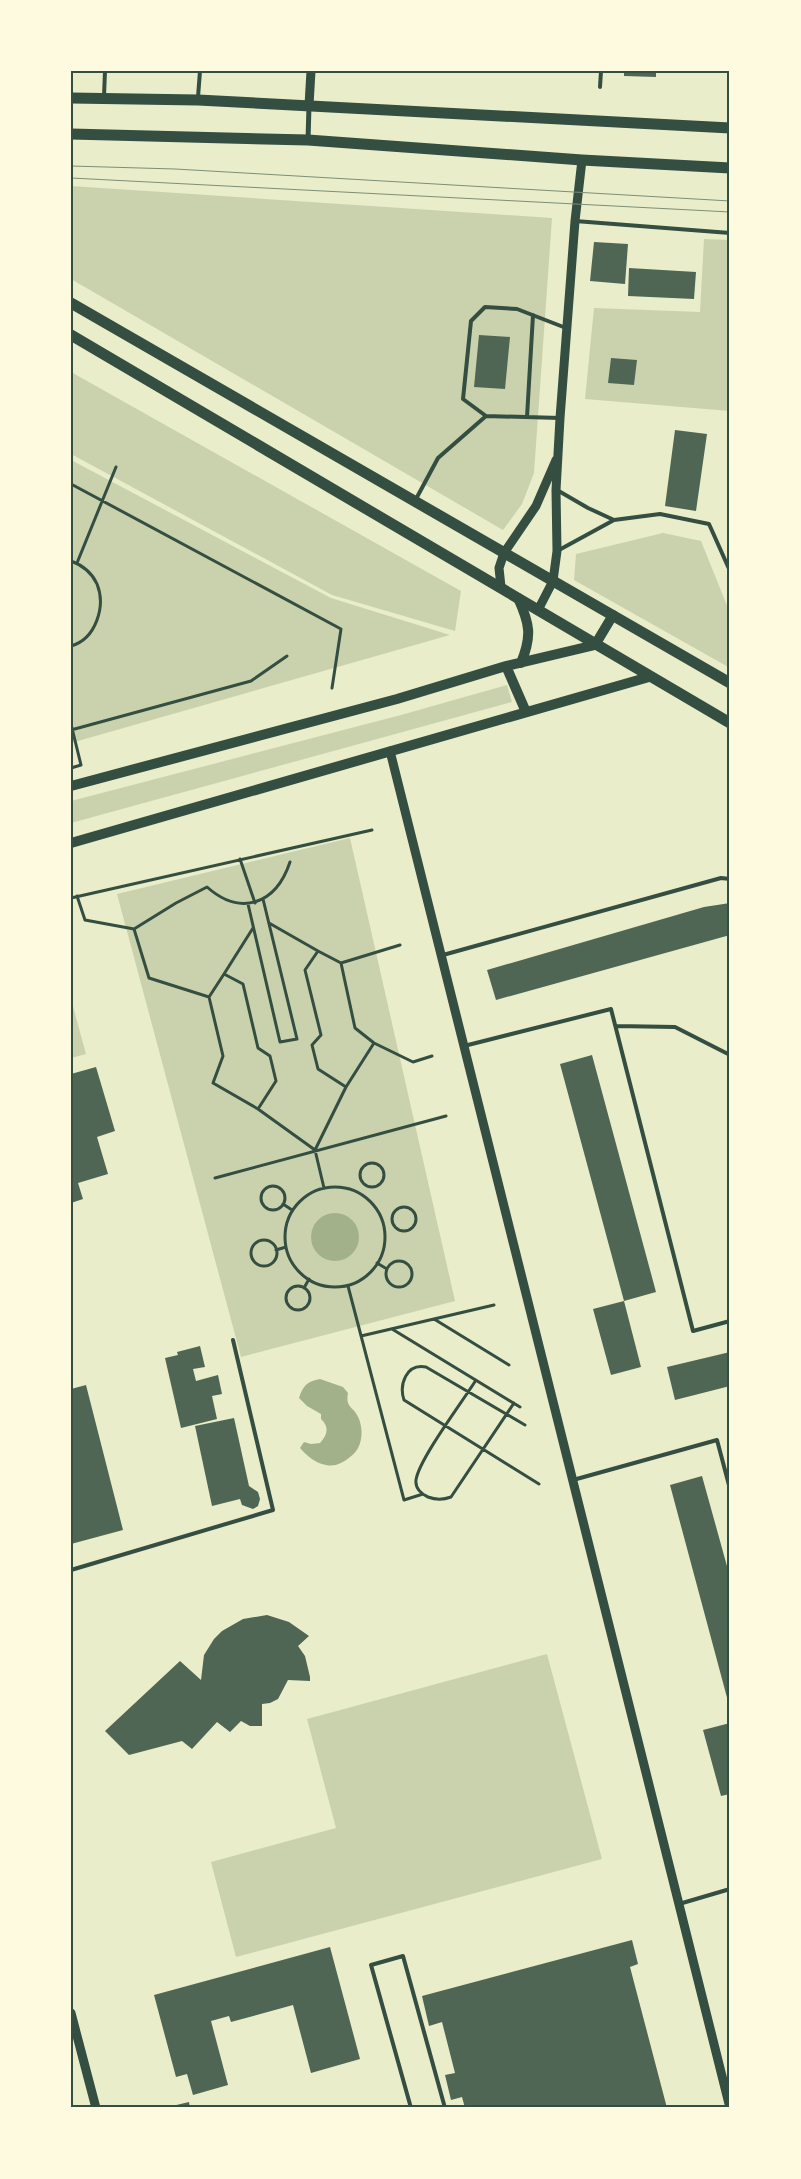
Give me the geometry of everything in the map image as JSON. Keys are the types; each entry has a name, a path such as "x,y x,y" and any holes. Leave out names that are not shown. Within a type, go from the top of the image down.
{"main road":[{"path":"71,98 198,100 309,105 730,128"},
{"path":"71,134 308,140 582,160 730,168"},
{"path":"71,303 730,683"},
{"path":"71,335 502,587 595,645 730,723"},
{"path":"518,598 528,618 529,626 527,647 521,662"},
{"path":"71,786 397,699 506,666 595,645 613,615"},
{"path":"506,666 526,712"},
{"path":"71,843 649,677"}],"street":[{"path":"308,140 310,71"},
{"path":"538,610 553,580 557,551 556,490 560,418 568,329 574,221 582,160"},
{"path":"502,587 499,568 504,553 536,506 559,452"},
{"path":"390,751 730,2108"},
{"path":"71,2012 96,2108"}],"lane":[{"path":"104,99 105,71"},
{"path":"198,100 200,71"},
{"path":"600,87 601,71"},
{"path":"574,221 730,233"},
{"path":"560,418 486,416 463,398 472,321 485,307 517,309 568,329"},
{"path":"527,417 533,315"},
{"path":"414,502 438,458 486,416"},
{"path":"556,490 614,520"},
{"path":"557,551 614,520 660,514 709,524 730,571"},
{"path":"442,956 721,878 730,880"},
{"path":"464,1046 611,1009 693,1330 730,1321"},
{"path":"616,1026 675,1027 730,1055"},
{"path":"71,1570 274,1510 233,1340"},
{"path":"573,1480 717,1440 730,1489"},
{"path":"679,1904 730,1889"},
{"path":"411,2108 371,1965 404,1956 445,2108"}],"path":[{"path":"77,563 104,501 116,467"},
{"path":"71,484 341,629 332,688"},
{"path":"71,561 83,566 96,583 101,607 93,629 77,644 71,646"},
{"path":"72,730 251,681 287,656"},
{"path":"71,724 81,765 71,768"},
{"path":"71,898 372,830"},
{"path":"240,859 255,903"},
{"path":"77,896 85,920 134,929 176,903 207,887 221,898 232,902 255,903 278,885 290,862"},
{"path":"248,904 280,1042 297,1039 262,899"},
{"path":"268,922 341,963 400,944"},
{"path":"253,927 209,997 223,1056 213,1083 258,1110 315,1150"},
{"path":"134,929 149,978 209,997"},
{"path":"318,951 305,970 321,1035 312,1045 318,1069 346,1087"},
{"path":"341,963 354,1028 374,1043 413,1062 432,1056"},
{"path":"224,974 243,984 258,1048 270,1056 276,1081 258,1110"},
{"path":"324,1188 315,1150 346,1087 374,1043"},
{"path":"215,1178 446,1116"},
{"path":"370,1164 378,1166 384,1173 380,1184 372,1188 364,1184 360,1174 364,1167 370,1164"},
{"path":"268,1187 279,1188 285,1196 284,1204 277,1210 266,1209 262,1204 261,1193 268,1187"},
{"path":"343,1187 360,1193 374,1205 383,1221 384,1248 377,1263 369,1274 348,1285 330,1287 315,1283 300,1274 290,1260 286,1247 286,1223 292,1210 302,1198 315,1190 324,1188 343,1187"},
{"path":"284,1204 292,1210"},
{"path":"402,1206 411,1208 416,1216 413,1227 404,1231 395,1228 392,1220 393,1213 402,1206"},
{"path":"383,1221 392,1220"},
{"path":"261,1240 270,1242 276,1250 275,1259 268,1265 260,1265 252,1257 252,1248 261,1240"},
{"path":"276,1250 286,1247"},
{"path":"394,1262 406,1263 412,1272 411,1280 403,1286 396,1287 387,1280 387,1269 394,1262"},
{"path":"377,1263 387,1269"},
{"path":"304,1288 309,1279"},
{"path":"348,1285 404,1500 423,1494"},
{"path":"295,1286 304,1288 309,1296 308,1304 301,1309 291,1308 287,1303 287,1293 295,1286"},
{"path":"361,1336 494,1305"},
{"path":"434,1319 509,1365"},
{"path":"392,1329 520,1407"},
{"path":"525,1425 426,1366 409,1370 403,1381 401,1391 404,1400 539,1484"},
{"path":"476,1380 422,1463 416,1480 416,1487 423,1494 439,1499 451,1497 514,1403"}],"shaded area":[{"path":"71,186 552,218 534,473 522,504 503,530 71,279"},
{"path":"704,239 730,240 730,411 585,399 594,308 700,312"},
{"path":"71,372 461,591 455,631 332,595 71,454"},
{"path":"71,460 331,598 450,635 71,743"},
{"path":"663,533 701,541 730,613 730,668 574,580 576,554"},
{"path":"507,685 512,702 71,823 71,801 401,715"},
{"path":"350,838 455,1301 241,1357 117,894"},
{"path":"71,999 86,1054 71,1058"},
{"path":"330,1213 340,1213 352,1220 359,1232 359,1242 352,1254 340,1261 330,1261 322,1257 315,1250 311,1242 311,1232 315,1224 322,1217"},
{"path":"320,1379 343,1387 348,1393 349,1405 361,1424 362,1435 357,1450 342,1463 336,1465 318,1463 300,1448 304,1442 311,1444 320,1443 327,1431 326,1425 321,1419 321,1414 307,1406 299,1398 306,1385"},
{"path":"547,1654 602,1859 236,1957 211,1862 336,1828 307,1719"}],"building":[{"path":"624,71 656,71 656,77 624,76"},
{"path":"594,242 628,244 625,284 590,281"},
{"path":"629,268 696,272 694,299 628,296"},
{"path":"479,335 510,337 505,389 474,387"},
{"path":"611,358 637,360 634,385 608,383"},
{"path":"675,430 707,434 696,511 665,506"},
{"path":"730,903 730,935 496,1000 487,970 704,907"},
{"path":"592,1055 656,1292 624,1301 560,1064"},
{"path":"96,1067 115,1131 97,1137 108,1174 78,1183 83,1199 71,1203 71,1074"},
{"path":"624,1301 641,1367 611,1375 593,1309"},
{"path":"200,1346 205,1367 193,1369 196,1381 218,1375 222,1394 212,1396 217,1419 181,1428 165,1358 178,1355 177,1352"},
{"path":"730,1352 730,1386 675,1400 667,1367"},
{"path":"86,1385 123,1530 71,1544 71,1389"},
{"path":"234,1418 249,1486 258,1492 260,1499 258,1506 253,1509 242,1505 240,1499 212,1506 195,1426"},
{"path":"702,1476 730,1577 729,1705 670,1485"},
{"path":"267,1615 289,1622 309,1636 298,1646 305,1656 310,1681 288,1680 278,1699 262,1704 262,1726 250,1726 241,1721 230,1732 217,1722 192,1749 182,1741 129,1755 105,1731 180,1661 201,1680 204,1655 214,1639 222,1631 243,1619"},
{"path":"730,1723 730,1794 721,1796 703,1730"},
{"path":"632,1940 638,1964 630,1967 667,2108 465,2108 462,2097 451,2100 445,2075 455,2073 442,2022 429,2026 422,1996"},
{"path":"330,1947 360,2059 311,2073 293,2005 231,2022 229,2016 211,2021 228,2085 193,2095 187,2074 176,2077 154,1995"},
{"path":"189,2102 190,2108 168,2108 168,2107"}],"tram line":[{"path":"71,166 175,169 730,201"},
{"path":"71,178 730,212"}]}
